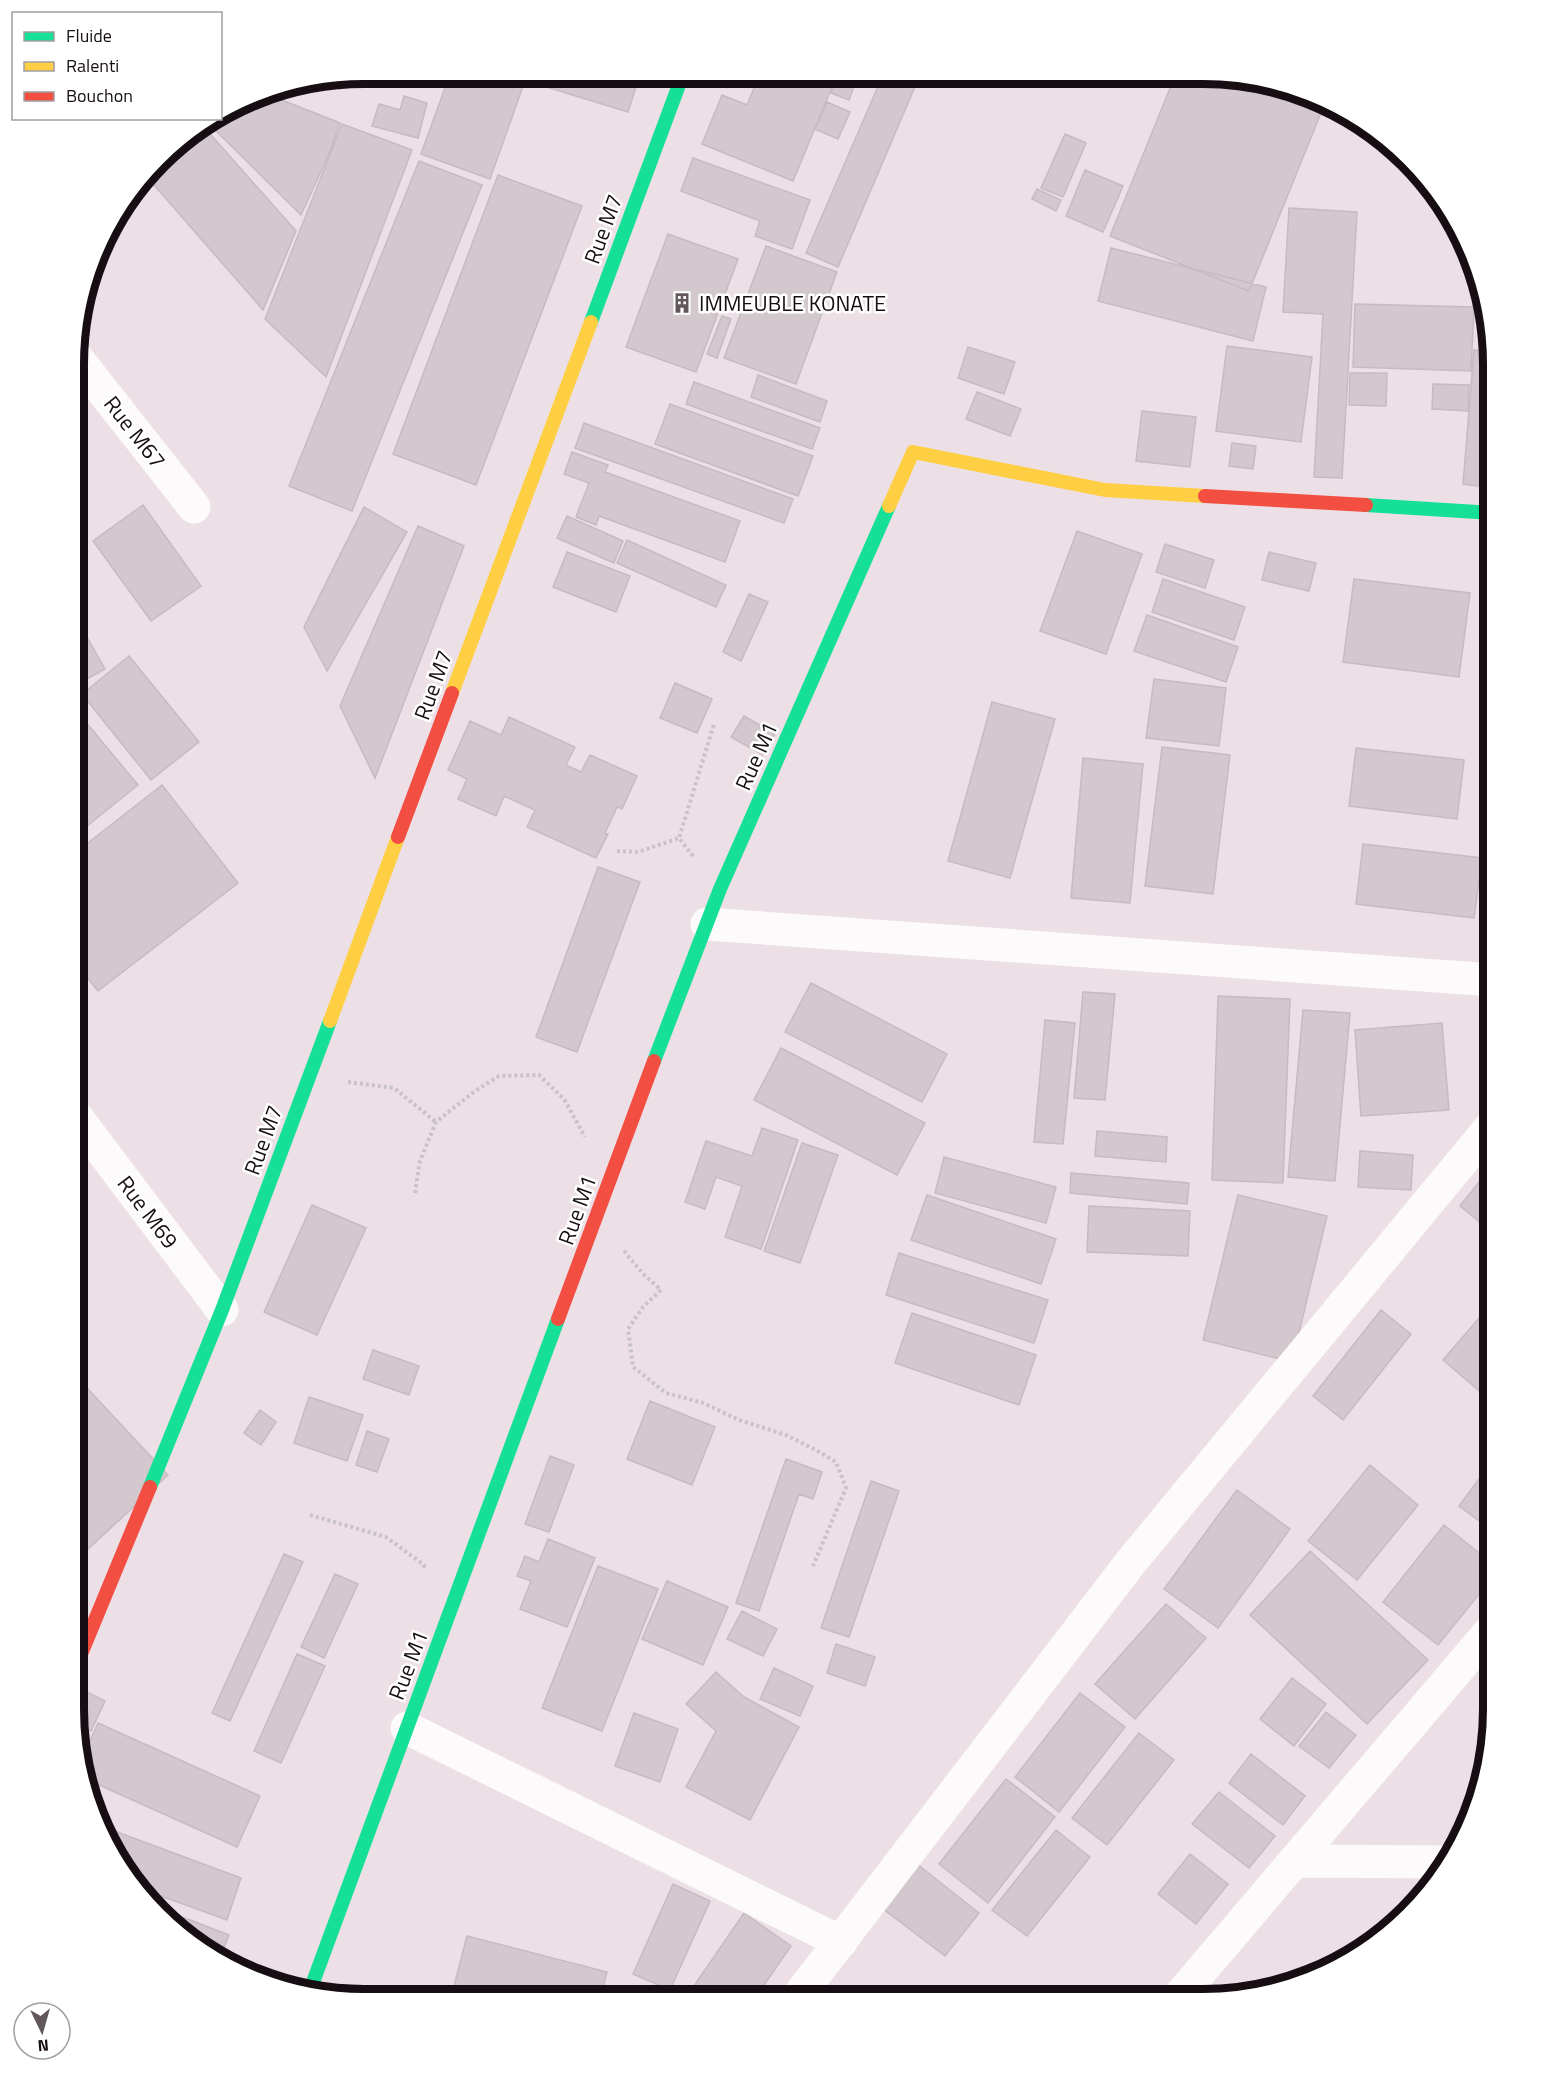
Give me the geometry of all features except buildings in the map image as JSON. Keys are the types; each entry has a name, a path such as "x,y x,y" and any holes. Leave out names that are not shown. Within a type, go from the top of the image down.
{"street":[{"name":"Rue M7","path":"84,1647 222,1310 679,84"},
{"name":"Rue M67","path":"84,367 194,507"},
{"name":"Rue M1","path":"312,1985 720,889 913,453 1106,490 1483,512"},
{"path":"707,924 1483,979"},
{"name":"Rue M69","path":"84,1126 222,1310"},
{"path":"804,1989 1131,1562 1483,1136"},
{"path":"1186,1989 1483,1640"},
{"path":"407,1728 841,1942"},
{"path":"1295,1861 1438,1862"}],"path":[{"path":"679,838 714,724"},
{"path":"679,838 720,889"},
{"path":"617,851 638,852 679,838"},
{"path":"416,1193 420,1161 436,1122 499,1076 539,1075 564,1099 584,1133 587,1143"},
{"path":"342,1082 394,1088 436,1122"},
{"path":"600,1207 620,1246 643,1274 660,1290 643,1307 628,1329 633,1367 666,1393 703,1403 739,1420 786,1435 836,1462 846,1488 813,1566"},
{"path":"310,1515 386,1538 423,1565 425,1576"}],"traffic: fast":[{"path":"591,322 679,84"},
{"path":"1366,505 1483,512"},
{"path":"654,1061 720,889 889,506"},
{"path":"150,1487 222,1310 330,1021"},
{"path":"312,1985 558,1319"}],"traffic: slow":[{"path":"452,693 591,322"},
{"path":"889,506 913,452 1105,490 1205,496"},
{"path":"330,1021 398,837"}],"traffic: jam":[{"path":"1205,496 1366,505"},
{"path":"398,837 452,693"},
{"path":"558,1319 654,1061"},
{"path":"84,1647 150,1487"}],"place":[{"name":"IMMEUBLE KONATE","path":"682,303"}]}
